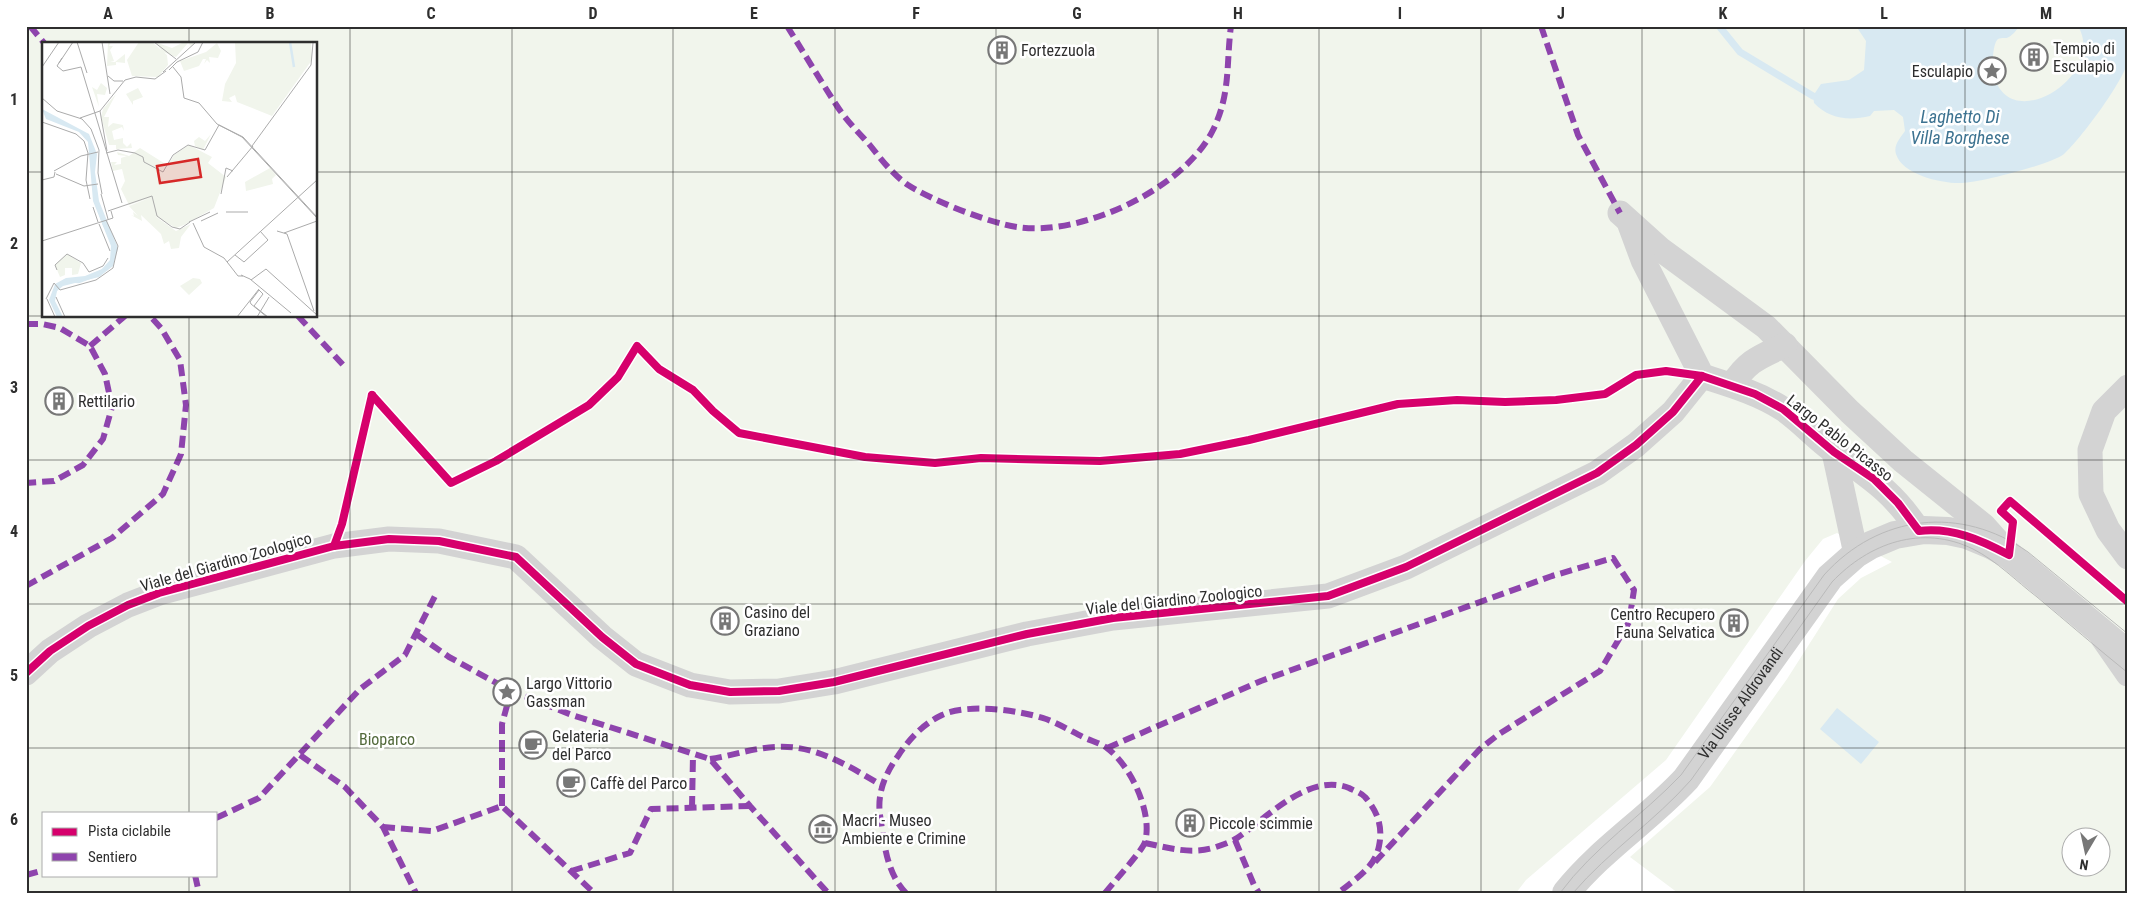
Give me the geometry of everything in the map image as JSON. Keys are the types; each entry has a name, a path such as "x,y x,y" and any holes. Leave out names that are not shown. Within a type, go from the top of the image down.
{"street":[{"name":"Largo Pablo Picasso","path":"1919,531 1898,503 1874,479 1834,452 1784,409 1756,394 1702,376 1643,260 1625,218 1666,254 1751,314 1850,412 1903,460 1984,526 2009,555"},
{"path":"1732,385 1741,370 1751,361 1785,346"},
{"name":"Viale del Giardino Zoologico","path":"26,673 50,651 88,626 143,599 185,585 334,546 389,539 425,539 460,544 516,557 602,637 636,664 698,686 730,692 779,691 834,682 1028,634 1113,618 1328,596 1406,567 1597,473 1636,444 1673,412 1702,376"},
{"path":"2128,387 2104,411 2090,450 2091,494 2108,530 2128,557"},
{"name":"Largo Pablo Picasso","path":"1834,452 1856,554"},
{"name":"Via Ulisse Aldrovandi","path":"1566,893 1584,870 1670,796 1686,779 1820,588 1836,570 1856,554 1887,538 1919,531 1937,530 1961,534 1982,541 2009,555 2128,654"},
{"path":"2098,630 2128,674"}],"green space":[{"name":"Bioparco","path":"26,26 2128,26 2128,893 1678,893 1630,857 1710,787 1787,679 1838,599 1861,578 1892,562 1837,533 1823,539 1805,561 1666,760 1526,880 1516,893 26,893"}],"water":[{"name":"Laghetto Di Villa Borghese","path":"1856,26 2020,26 2009,37 1998,39 1995,46 1993,63 1994,76 2004,93 2018,101 2036,100 2053,92 2069,79 2080,63 2083,44 2078,26 2128,26 2128,60 2119,81 2100,110 2080,137 2064,154 2031,168 1999,176 1962,183 1945,182 1915,173 1906,168 1900,161 1895,151 1898,141 1905,131 1903,117 1894,110 1874,111 1870,116 1847,118 1826,112 1814,103 1813,96 1821,84 1849,80 1864,70 1866,41"},
{"path":"1837,708 1879,742 1861,764 1820,729"}],"waterway":[{"path":"1719,26 1740,52 1813,96"}],"tram line":[{"path":"1560,893 1573,876 1603,846 1681,775 1824,575 1846,555 1870,539 1895,529 1922,523 1949,523 1976,527 2002,537 2028,552 2128,634"},
{"path":"1573,893 1602,863 1691,780 1832,582 1862,557 1879,548 1897,541 1935,538 1973,549 1990,559 2128,673"}],"marked path":[{"path":"30,26 43,42"},
{"path":"787,26 848,121 902,181 918,191 976,216 1005,225 1043,228 1071,224 1099,216 1128,204 1155,189 1179,171 1199,152 1213,130 1223,103 1231,26"},
{"path":"1541,26 1578,135 1620,213"},
{"path":"90,346 123,318"},
{"path":"26,586 112,538 163,494 181,454 186,405 180,360 161,328 152,318"},
{"path":"300,318 345,367"},
{"path":"26,324 42,324 60,328 90,346 105,374 112,407 103,439 83,465 54,481 26,483"},
{"path":"1107,748 1261,681 1552,576 1613,558 1634,590 1629,622 1600,671 1499,734 1480,749 1374,863"},
{"path":"218,817 259,798 360,689 405,655 436,594"},
{"path":"416,634 449,657 511,691 572,715 710,759 828,893"},
{"path":"502,806 502,724 511,691"},
{"path":"906,893 894,876 887,856 879,807 883,784 893,763 917,732 942,715 965,709 994,709 1046,719 1104,746 1124,766 1132,778 1143,804 1147,830 1143,846 1105,893"},
{"path":"710,759 750,750 775,747 804,749 844,764 881,785"},
{"path":"300,755 345,787 383,827 416,893"},
{"path":"692,808 693,755"},
{"path":"1145,843 1189,851 1216,847 1237,838 1289,799 1304,792 1319,786 1334,785 1349,788 1363,796 1373,808 1380,826 1380,839 1377,854 1373,861 1357,878 1338,893"},
{"path":"383,827 432,831 502,806 594,893"},
{"path":"571,871 630,853 651,809 750,806"},
{"path":"1235,840 1259,893"},
{"path":"26,875 42,871"},
{"path":"195,876 199,893"}],"cycle path":[{"path":"372,395 451,483 496,461 589,405 618,377 637,346 659,369 693,390 713,411 739,433 865,457 935,463 981,458 1100,461 1180,454 1249,440 1398,404 1457,400 1505,402 1556,400 1605,394 1636,375 1666,371 1702,376 1755,394 1783,409 1834,452 1874,479 1898,503 1919,531 1931,530 1955,533 1988,544 2009,555 2013,522 2001,511 2010,501 2128,602"},
{"path":"26,673 50,651 88,626 128,605 159,593 334,546 389,539 439,541 516,557 602,637 636,664 690,685 730,692 779,691 834,682 1027,634 1113,618 1328,596 1406,567 1597,473 1636,445 1673,412 1702,376"},
{"path":"334,546 342,524 372,395"}],"place":[{"name":"Fortezzuola","path":"1002,50"},
{"name":"Tempio di Esculapio","path":"2034,57"},
{"name":"Esculapio","path":"1992,71"},
{"name":"Rettilario","path":"59,401"},
{"name":"Casino del Graziano","path":"725,621"},
{"name":"Centro Recupero Fauna Selvatica","path":"1734,623"},
{"name":"Largo Vittorio Gassman","path":"507,692"},
{"name":"Gelateria del Parco","path":"533,745"},
{"name":"Caffè del Parco","path":"571,783"},
{"name":"Piccole scimmie","path":"1190,823"},
{"name":"Macri - Museo Ambiente e Crimine","path":"823,829"}]}
